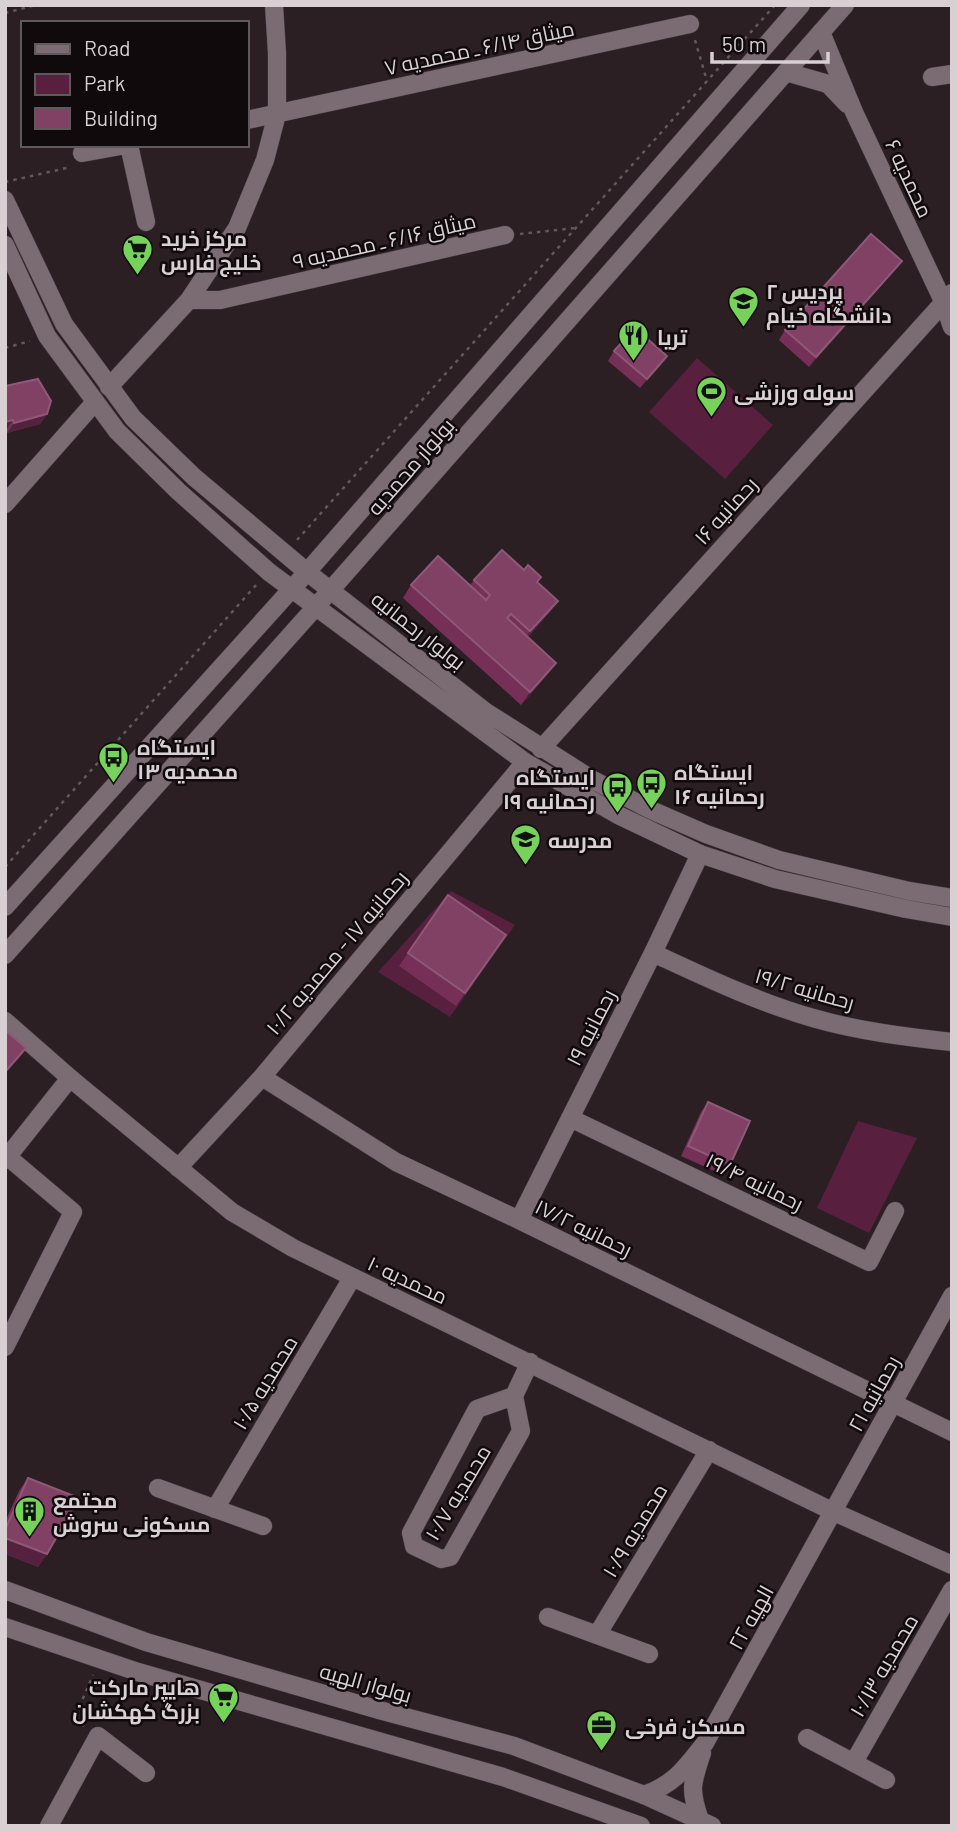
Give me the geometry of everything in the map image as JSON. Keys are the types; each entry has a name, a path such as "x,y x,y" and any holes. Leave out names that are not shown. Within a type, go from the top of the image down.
{"street":[{"path":"109,387 189,300 237,228 265,160 276,114 277,53 274,5"},
{"name":"بولوار محمدیه","path":"5,955 331,590 845,5"},
{"name":"بولوار محمدیه","path":"5,907 307,572 800,6"},
{"name":"میثاق ۶/۱۴ ـ محمدیه ۷","path":"248,120 690,24"},
{"name":"محمدیه ۶","path":"821,32 854,112 947,297 952,327"},
{"name":"محمدیه ۶","path":"786,72 828,84 854,112"},
{"path":"932,77 952,74"},
{"path":"82,153 116,147"},
{"path":"127,147 146,222"},
{"name":"بولوار رحمانیه","path":"5,200 64,324 133,418 194,477 307,572 486,712 593,780 706,834 779,860 909,891 952,898"},
{"name":"میثاق ۶/۱۶ ـ محمدیه ۹","path":"189,300 220,300 505,235"},
{"name":"بولوار رحمانیه","path":"5,245 47,336 117,431 178,491 269,572 525,762 618,815 699,854 775,878 952,917"},
{"name":"رحمانیه ۱۶","path":"541,749 947,297"},
{"path":"5,504 95,402"},
{"name":"رحمانیه ۱۷ - محمدیه ۱۰/۲","path":"178,1168 262,1076 525,762"},
{"name":"رحمانیه ۱۹","path":"519,1220 653,953 699,854"},
{"name":"رحمانیه ۱۹/۲","path":"653,953 738,992 814,1018 906,1037 952,1042"},
{"name":"محمدیه ۱۰","path":"5,1021 70,1079 232,1212 352,1278 530,1362 834,1512 952,1565"},
{"name":"رحمانیه ۱۷/۲","path":"262,1076 396,1162 952,1432"},
{"path":"5,1347 73,1212 7,1158 70,1079"},
{"name":"رحمانیه ۱۹/۴","path":"570,1118 869,1262 895,1211"},
{"name":"محمدیه ۱۰/۵","path":"215,1509 352,1278"},
{"name":"رحمانیه ۲۱","path":"834,1512 952,1296"},
{"path":"514,1396 530,1362"},
{"name":"محمدیه ۱۰/۷","path":"514,1396 521,1431 450,1557 441,1559 414,1546 411,1533 477,1409 514,1396"},
{"name":"محمدیه ۱۰/۹","path":"597,1635 709,1450"},
{"path":"158,1488 264,1527"},
{"name":"الهیه ۲۲","path":"705,1744 834,1512"},
{"name":"بولوار الهیه","path":"5,1590 146,1642 514,1746 706,1823"},
{"name":"محمدیه ۱۰/۱۳","path":"854,1762 952,1590"},
{"path":"548,1617 649,1654"},
{"path":"5,1627 138,1672 503,1777 641,1826"},
{"path":"49,1826 98,1736 146,1773"},
{"path":"807,1738 886,1780"},
{"path":"644,1796 676,1779 705,1744"},
{"path":"705,1744 691,1787 694,1803 706,1823"}],"path":[{"path":"5,13 36,5"},
{"path":"286,553 775,5"},
{"path":"690,24 707,81"},
{"path":"5,182 85,164 82,153"},
{"path":"505,235 575,228"},
{"path":"5,348 47,336"},
{"path":"5,867 269,572"},
{"path":"98,1736 74,1719 100,1658"}],"green space":[{"name":"سوله ورزشی","path":"697,358 773,425 725,479 649,412"},
{"path":"451,891 515,925 450,1017 378,972"},
{"path":"858,1121 917,1138 869,1233 817,1208"}],"building":[{"path":"871,234 902,261 816,357 785,330"},
{"name":"تریا","path":"635,328 667,356 647,379 614,351"},
{"path":"38,379 51,401 47,414 14,423 13,420 5,422 5,386"},
{"path":"502,550 524,570 528,565 541,577 537,582 558,601 530,631 511,614 507,618 556,663 530,692 411,585 438,556 486,600 490,595 474,580"},
{"path":"448,895 506,935 465,993 408,953"},
{"path":"5,1030 26,1048 5,1072"},
{"path":"708,1102 750,1121 730,1165 688,1146"},
{"name":"مجتمع مسکونی سروش","path":"28,1478 79,1498 47,1554 5,1538 5,1530"}],"place":[{"name":"مرکز خرید خلیج فارس","path":"138,276"},
{"name":"پردیس ۲ دانشگاه خیام","path":"743,329"},
{"name":"تریا","path":"634,363"},
{"name":"سوله ورزشی","path":"711,418"},
{"name":"ایستگاه محمدیه ۱۳","path":"114,785"},
{"name":"ایستگاه رحمانیه ۱۶","path":"651,810"},
{"name":"ایستگاه رحمانیه ۱۹","path":"618,815"},
{"name":"مدرسه","path":"525,866"},
{"name":"مجتمع مسکونی سروش","path":"30,1538"},
{"name":"هایپر مارکت بزرگ کهکشان","path":"223,1725"},
{"name":"مسکن فرخی","path":"602,1752"}]}
